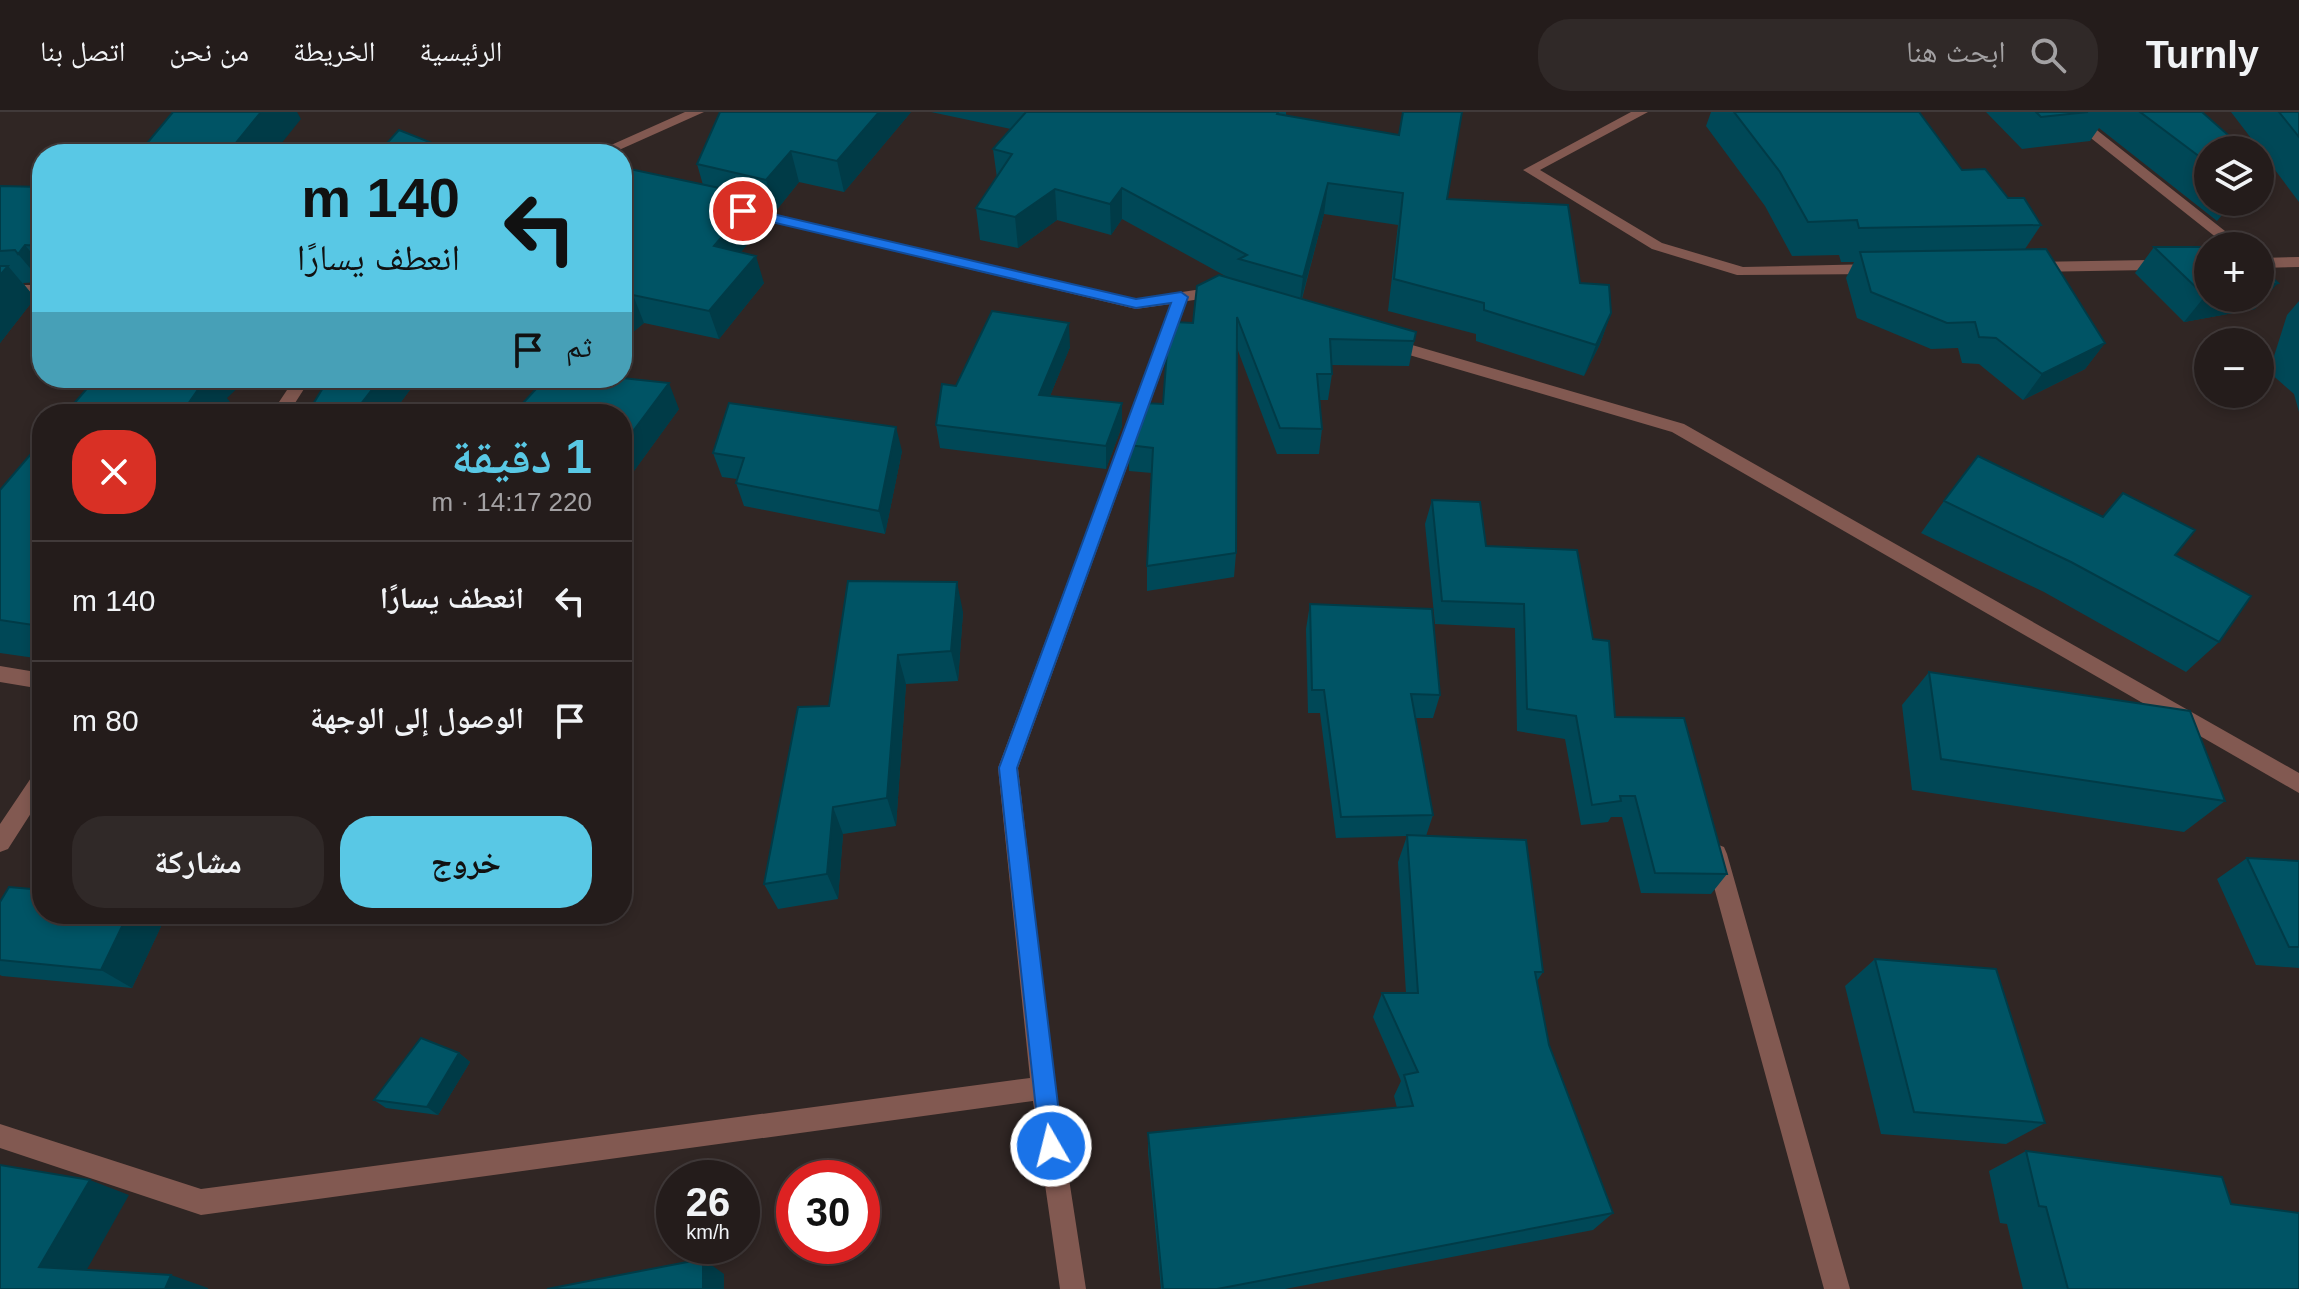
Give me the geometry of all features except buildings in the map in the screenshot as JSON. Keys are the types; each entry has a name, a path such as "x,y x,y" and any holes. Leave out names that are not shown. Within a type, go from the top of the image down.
{"street":[{"path":"622,144 697,112"},
{"path":"1641,112 1530,170 1657,246 1742,272 1897,269"},
{"path":"2065,112 2218,232"},
{"path":"715,205 1136,304 1215,292 1245,301"},
{"path":"2274,263 2299,262"},
{"path":"2022,267 2194,264"},
{"path":"0,290 32,290"},
{"path":"1073,1289 1043,1088 1008,768 1181,297"},
{"path":"1364,336 1678,428 2299,784"},
{"path":"0,674 32,679"},
{"path":"0,842 32,793"},
{"path":"1708,827 1837,1289"},
{"path":"0,1136 201,1202 1043,1088"}],"route":[{"path":"743,211 1136,304 1181,297 1008,768 1051,1146"}]}
